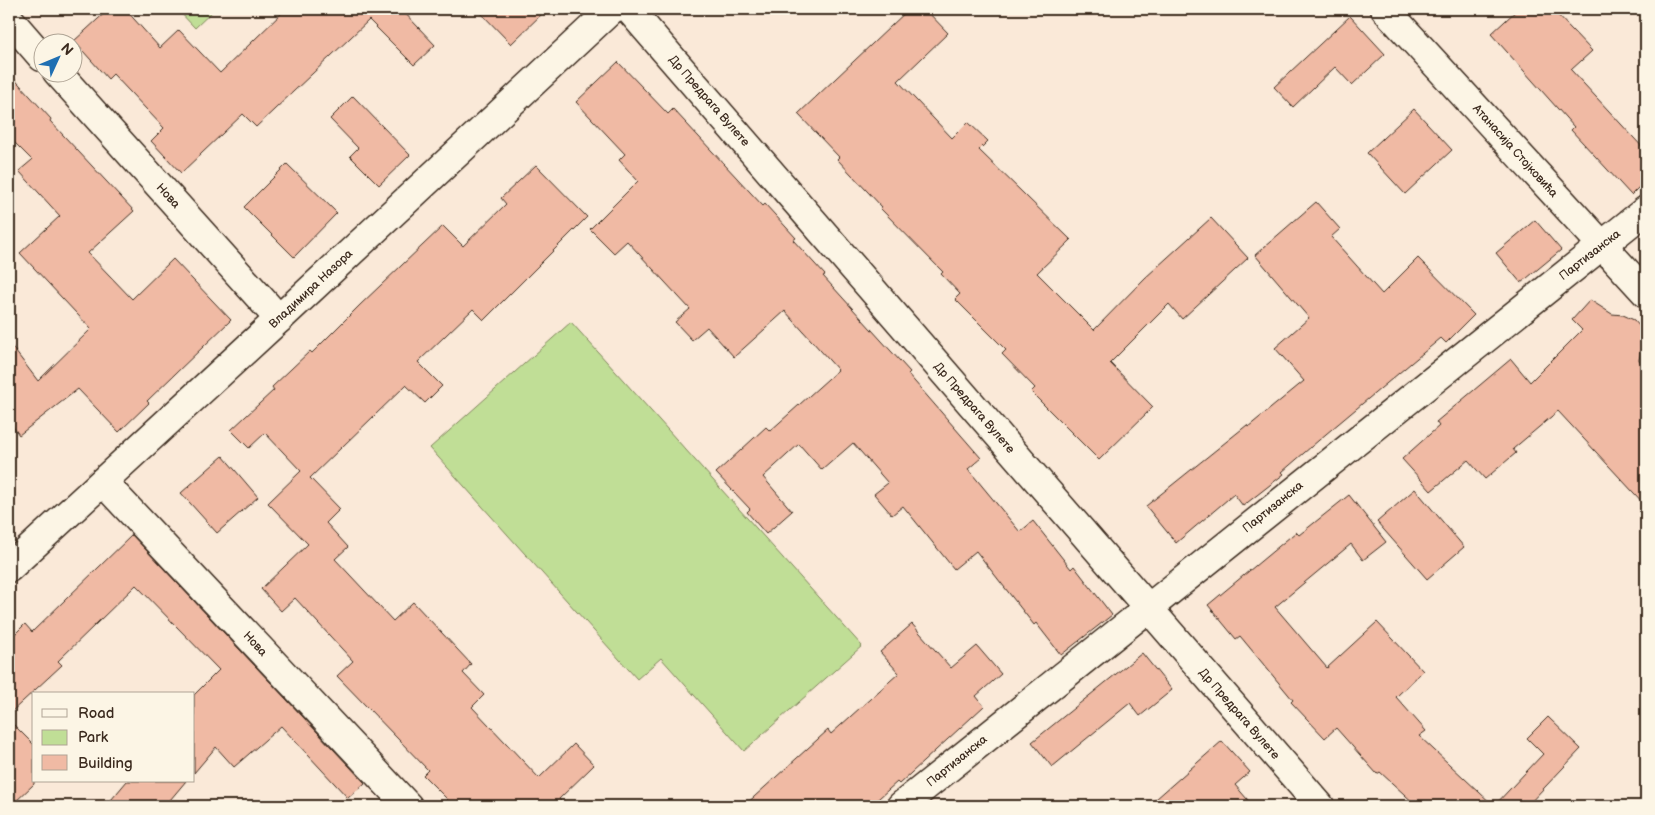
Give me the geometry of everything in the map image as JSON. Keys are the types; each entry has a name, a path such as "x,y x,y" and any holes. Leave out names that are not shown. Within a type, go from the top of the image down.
{"street":[{"name":"Владимира Назора","path":"9,568 280,320 612,9"},
{"name":"Др Предрага Вулете","path":"628,9 1320,806"},
{"name":"Атанасија Стојковића","path":"1385,9 1646,293"},
{"path":"9,19 32,45"},
{"name":"Нова","path":"66,82 280,320"},
{"name":"Партизанска","path":"901,806 1646,210"},
{"name":"Нова","path":"103,482 408,806"}],"green space":[{"path":"177,9 215,9 195,28"},
{"path":"571,322 862,646 744,751 661,658 637,679 430,448"}],"building":[{"path":"109,9 125,9 160,48 179,30 220,73 286,9 401,9 435,45 414,65 369,20 256,127 243,114 181,173 151,141 164,128 113,74 108,79 82,50 82,34"},
{"path":"477,9 547,9 511,44"},
{"path":"909,9 925,9 948,33 898,81 952,138 968,122 988,141 979,150 1071,240 1037,273 1094,330 1145,278 1211,218 1248,258 1182,319 1169,304 1110,363 1153,407 1099,460 1031,392 1035,388 1002,354 1006,350 955,299 960,294 941,274 943,272 880,208 882,207 837,159 839,157 798,114"},
{"path":"1518,9 1552,9 1592,51 1571,70 1646,151 1646,180 1631,195 1571,130 1574,127 1491,34"},
{"path":"1350,16 1385,54 1352,85 1335,67 1293,107 1274,87"},
{"path":"618,62 668,114 673,109 763,206 765,204 796,238 793,240 825,275 823,276 910,372 908,374 981,458 968,469 1020,532 1033,521 1071,569 1074,566 1112,615 1061,655 1036,623 1034,625 976,551 954,569 903,506 892,515 874,494 888,483 853,443 822,470 799,444 763,477 792,511 766,534 747,512 750,509 716,473 766,427 770,431 838,370 785,311 734,357 707,327 692,340 675,322 690,309 627,241 614,253 590,229 638,181 619,160 625,154 576,102"},
{"path":"9,73 51,119 50,121 134,211 88,253 132,299 173,259 231,320 147,401 149,403 119,432 78,389 19,435 9,421 9,343 38,381 91,329 20,253 60,216 19,171 32,160 9,137"},
{"path":"353,96 410,155 379,185 350,156 358,148 330,119"},
{"path":"1414,109 1452,150 1405,194 1367,153"},
{"path":"287,164 337,213 294,257 244,207"},
{"path":"536,165 587,217 484,320 473,309 418,362 442,386 425,403 406,385 310,478 340,509 326,523 348,547 335,559 393,621 413,602 471,664 463,673 484,695 472,707 539,778 574,744 594,765 559,799 565,806 454,806 423,775 428,770 337,676 353,661 295,598 281,611 261,589 308,544 268,503 301,471 265,433 249,448 231,430 274,390 272,387 310,351 312,353 443,226 463,246 506,204 501,198"},
{"path":"1316,202 1340,229 1331,237 1382,294 1418,258 1474,315 1446,343 1441,338 1282,472 1284,474 1243,506 1234,494 1176,543 1146,506 1304,381 1275,348 1309,318 1255,255"},
{"path":"1535,220 1561,250 1521,283 1496,253"},
{"path":"1590,300 1612,314 1623,315 1634,320 1641,328 1643,340 1639,360 1646,368 1646,506 1558,411 1513,449 1516,453 1485,479 1468,460 1431,491 1402,459 1439,426 1436,422 1511,359 1530,382 1582,330 1572,320"},
{"path":"223,456 258,497 217,533 181,493"},
{"path":"1415,489 1464,547 1427,579 1377,522"},
{"path":"1349,495 1386,542 1363,560 1351,544 1275,607 1327,668 1377,622 1423,671 1396,697 1426,731 1419,736 1494,806 1417,806 1380,772 1377,774 1336,728 1325,738 1291,702 1293,700 1240,636 1236,639 1208,605 1296,532 1299,535"},
{"path":"132,535 365,783 348,798 281,726 234,767 216,747 195,772 195,694 219,670 136,585 58,661 62,665 9,714 9,640 25,624 32,632"},
{"path":"912,624 951,668 977,646 1001,674 976,696 984,706 899,784 897,782 870,806 744,806 828,730 831,734 899,673 880,652"},
{"path":"1142,653 1172,690 1140,716 1130,703 1052,767 1032,742"},
{"path":"1548,717 1581,749 1527,806 1494,806 1543,754 1527,738"},
{"path":"9,720 32,743 32,782 34,784 9,806"},
{"path":"1222,741 1250,772 1235,785 1253,806 1148,806"},
{"path":"126,782 185,782 165,806 106,806"}]}
